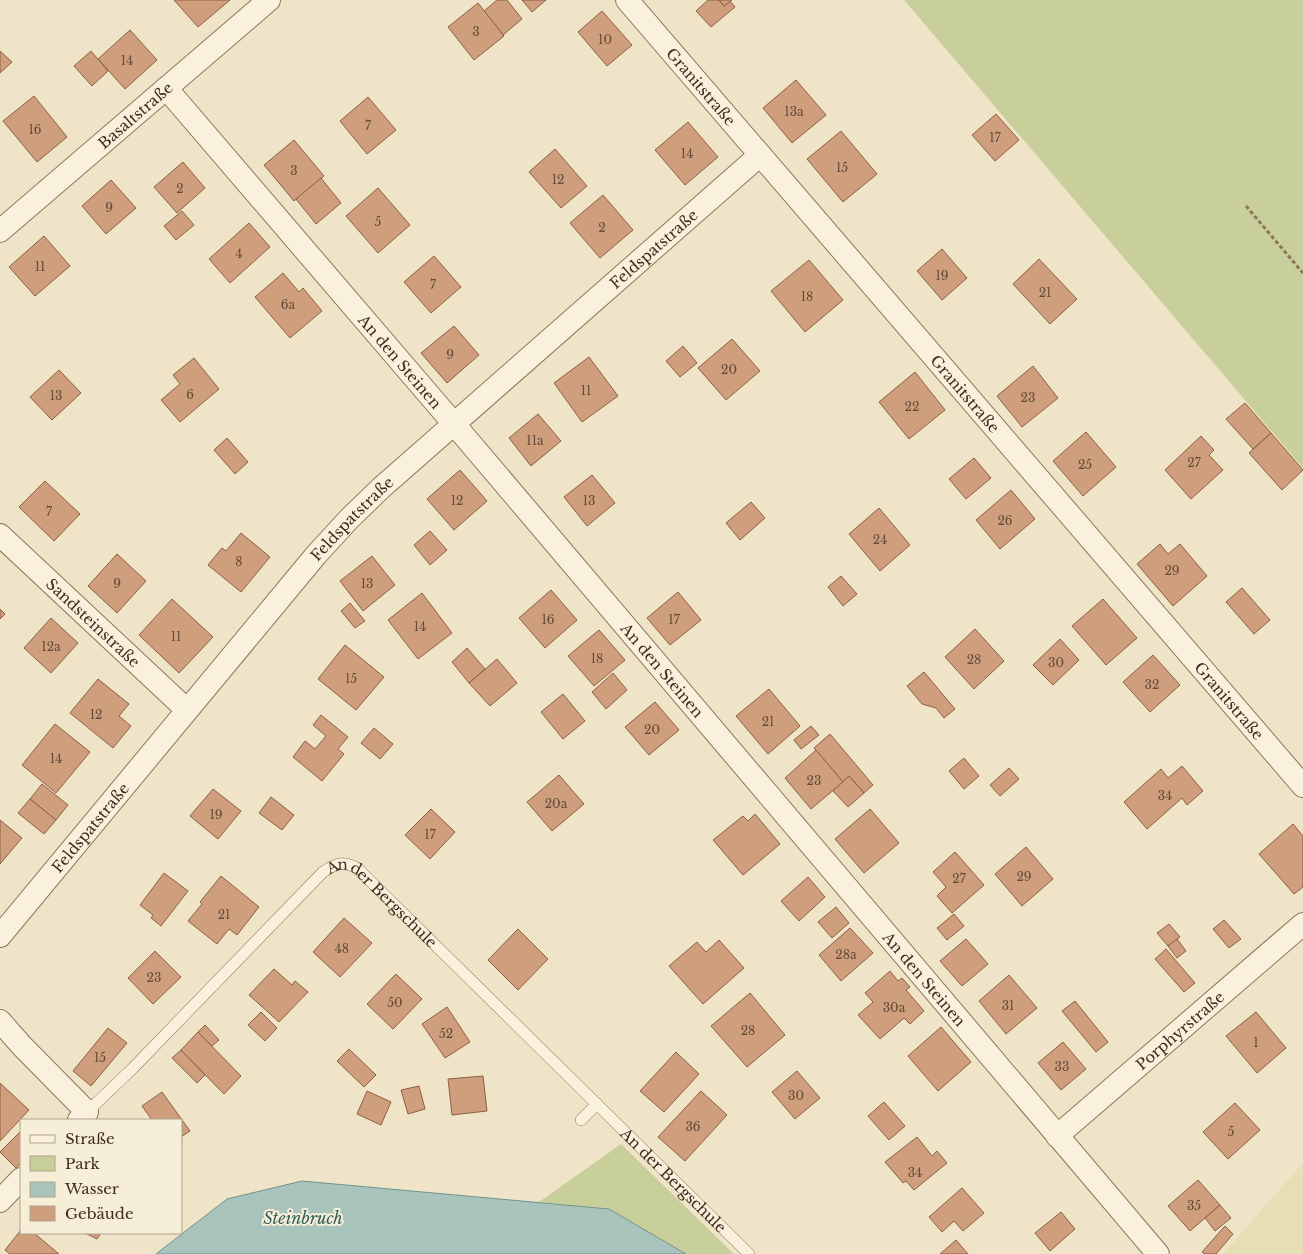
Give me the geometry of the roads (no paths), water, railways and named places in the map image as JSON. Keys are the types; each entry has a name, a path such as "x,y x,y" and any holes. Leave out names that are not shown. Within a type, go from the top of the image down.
{"street":[{"name":"Basaltstraße","path":"0,231 269,0"},
{"name":"Granitstraße","path":"627,0 1303,786"},
{"name":"An den Steinen","path":"166,88 454,424 1158,1254"},
{"name":"Feldspatstraße","path":"0,936 316,555 349,519 381,488 760,155"},
{"name":"Sandsteinstraße","path":"0,535 187,710"},
{"name":"Porphyrstraße","path":"1057,1136 1303,924"},
{"name":"An der Bergschule","path":"0,1021 83,1116"},
{"path":"0,1201 20,1180"}],"lane":[{"name":"An der Bergschule","path":"83,1116 133,1068 323,872 335,865 348,863 357,868 371,881 748,1254"},
{"path":"581,1120 597,1104"}],"water":[{"name":"Steinbruch","path":"302,1181 609,1209 686,1254 156,1254 227,1199"}]}
